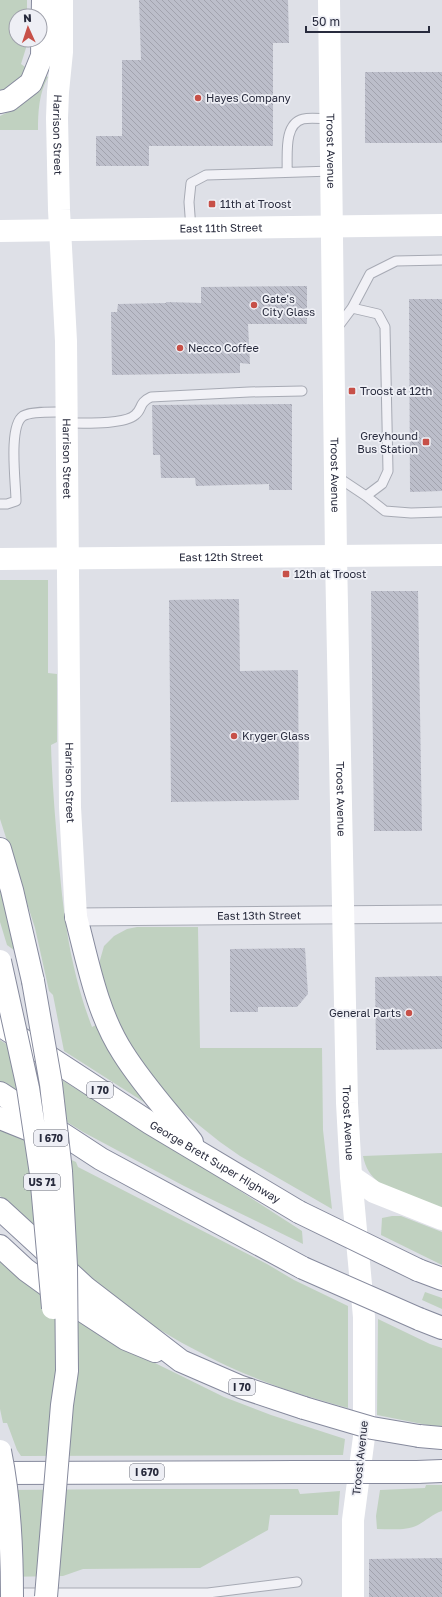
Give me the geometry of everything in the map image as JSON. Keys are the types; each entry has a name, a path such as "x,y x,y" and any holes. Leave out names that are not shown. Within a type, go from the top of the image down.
{"main road":[{"path":"0,102 9,100 31,83 42,56 43,0"},
{"name":"Harrison Street","path":"62,0 62,52 57,118 66,341 70,807 76,917 96,993 109,1026 122,1052 145,1084 200,1153"},
{"name":"Troost Avenue","path":"329,0 336,556 347,1103 351,1176 364,1317 364,1437 353,1520 353,1597"},
{"name":"East 11th Street","path":"0,231 442,225"},
{"name":"East 12th Street","path":"0,559 442,555"},
{"path":"0,849 12,890 33,981 51,1084 61,1171 66,1266 67,1371 62,1405"},
{"name":"US 71","path":"0,961 28,1088 42,1174 50,1265 56,1372 62,1405 46,1597"},
{"name":"George Brett Super Highway","path":"0,1025 150,1123 299,1212 418,1270 442,1279"},
{"path":"0,1094 102,1158"},
{"name":"I 670","path":"0,1118 102,1158 302,1268 442,1328"},
{"path":"351,1176 374,1192 442,1219"},
{"name":"I 70","path":"0,1209 86,1288 181,1361 241,1387 304,1408 372,1428 419,1436 442,1438"},
{"path":"0,1246 26,1270 80,1309 126,1339 181,1361"},
{"path":"0,1451 8,1510 12,1562 12,1597"},
{"name":"I 670","path":"0,1473 442,1471"}],"street":[{"name":"East 13th Street","path":"76,917 442,914"}],"lane":[{"path":"287,172 288,140 291,129 296,122 304,119 331,119"},
{"path":"190,229 189,202 191,183 206,175 332,171"},
{"path":"333,332 352,308 370,274 396,261 442,260"},
{"path":"352,308 378,314 385,327 388,471 382,484 366,496"},
{"path":"0,504 7,504 16,501 14,435 18,420 24,415 126,420 136,415 143,400 151,397 302,391"},
{"path":"335,475 385,511 411,513 442,512"},
{"path":"0,1593 208,1595 297,1582"}],"green space":[{"path":"0,0 27,0 27,8 8,8 8,48 26,48 21,64 28,69 14,86 0,94"},
{"path":"46,76 48,77 40,103 38,130 0,130 0,116 21,104"},
{"path":"0,580 48,580 48,673 57,674 57,742 51,745 52,772 60,875 69,941 78,984 92,1027 100,1023 147,1104 64,1051 53,995 49,991 35,928 0,819"},
{"path":"0,884 18,953 7,945 0,922"},
{"path":"137,927 198,927 200,1048 322,1048 323,1130 332,1209 240,1156 180,1110 163,1093 121,1032 99,971 104,946 114,936 127,929"},
{"path":"0,1040 8,1045 17,1093 0,1082"},
{"path":"62,1080 302,1231 303,1244 184,1186 67,1122"},
{"path":"0,1127 76,1162 78,1167 267,1264 294,1280 348,1306 348,1408 312,1398 253,1377 182,1343 130,1311 85,1276 0,1196"},
{"path":"442,1153 442,1211 379,1182 369,1172 365,1165 363,1156"},
{"path":"401,1216 442,1232 442,1265 381,1235 382,1218"},
{"path":"0,1256 113,1340 157,1364 224,1397 271,1415 345,1439 343,1455 21,1456 17,1450 7,1423 3,1423 0,1409"},
{"path":"425,1292 442,1298 442,1309 422,1300"},
{"path":"378,1319 430,1344 442,1348 442,1428 377,1415"},
{"path":"426,1485 442,1485 442,1511 413,1527 377,1529 376,1516 380,1490 425,1488"},
{"path":"298,1489 300,1494 340,1491 338,1515 270,1515 268,1530 200,1568 83,1569 63,1576 0,1577 0,1490"}],"building":[{"name":"Hayes Company","path":"139,0 288,0 289,43 273,43 273,146 149,146 149,166 96,166 96,136 122,136 122,60 141,60"},
{"path":"365,72 442,72 442,143 365,143"},
{"name":"Necco Coffee","path":"307,286 307,324 248,324 250,364 240,363 240,373 112,375 111,312 117,312 118,304 166,302 201,303 201,287"},
{"name":"Greyhound Bus Station","path":"409,299 442,299 442,491 410,492"},
{"path":"292,404 292,490 269,490 269,484 196,486 195,478 161,478 160,455 153,455 152,405"},
{"path":"371,591 418,591 422,831 374,831"},
{"name":"Kryger Glass","path":"239,599 240,671 298,670 299,800 171,802 169,600"},
{"path":"305,948 308,994 297,1007 258,1007 258,1012 230,1012 230,949"},
{"name":"General Parts","path":"442,976 442,1049 376,1050 375,977"},
{"path":"442,1558 442,1597 369,1597 369,1559"}],"place":[{"name":"Hayes Company","path":"198,98"},
{"name":"11th at Troost","path":"212,204"},
{"name":"Gate's City Glass","path":"254,305"},
{"name":"Necco Coffee","path":"180,348"},
{"name":"Troost at 12th","path":"352,391"},
{"name":"Greyhound Bus Station","path":"426,442"},
{"name":"12th at Troost","path":"286,574"},
{"name":"Kryger Glass","path":"234,736"},
{"name":"General Parts","path":"409,1013"}]}
